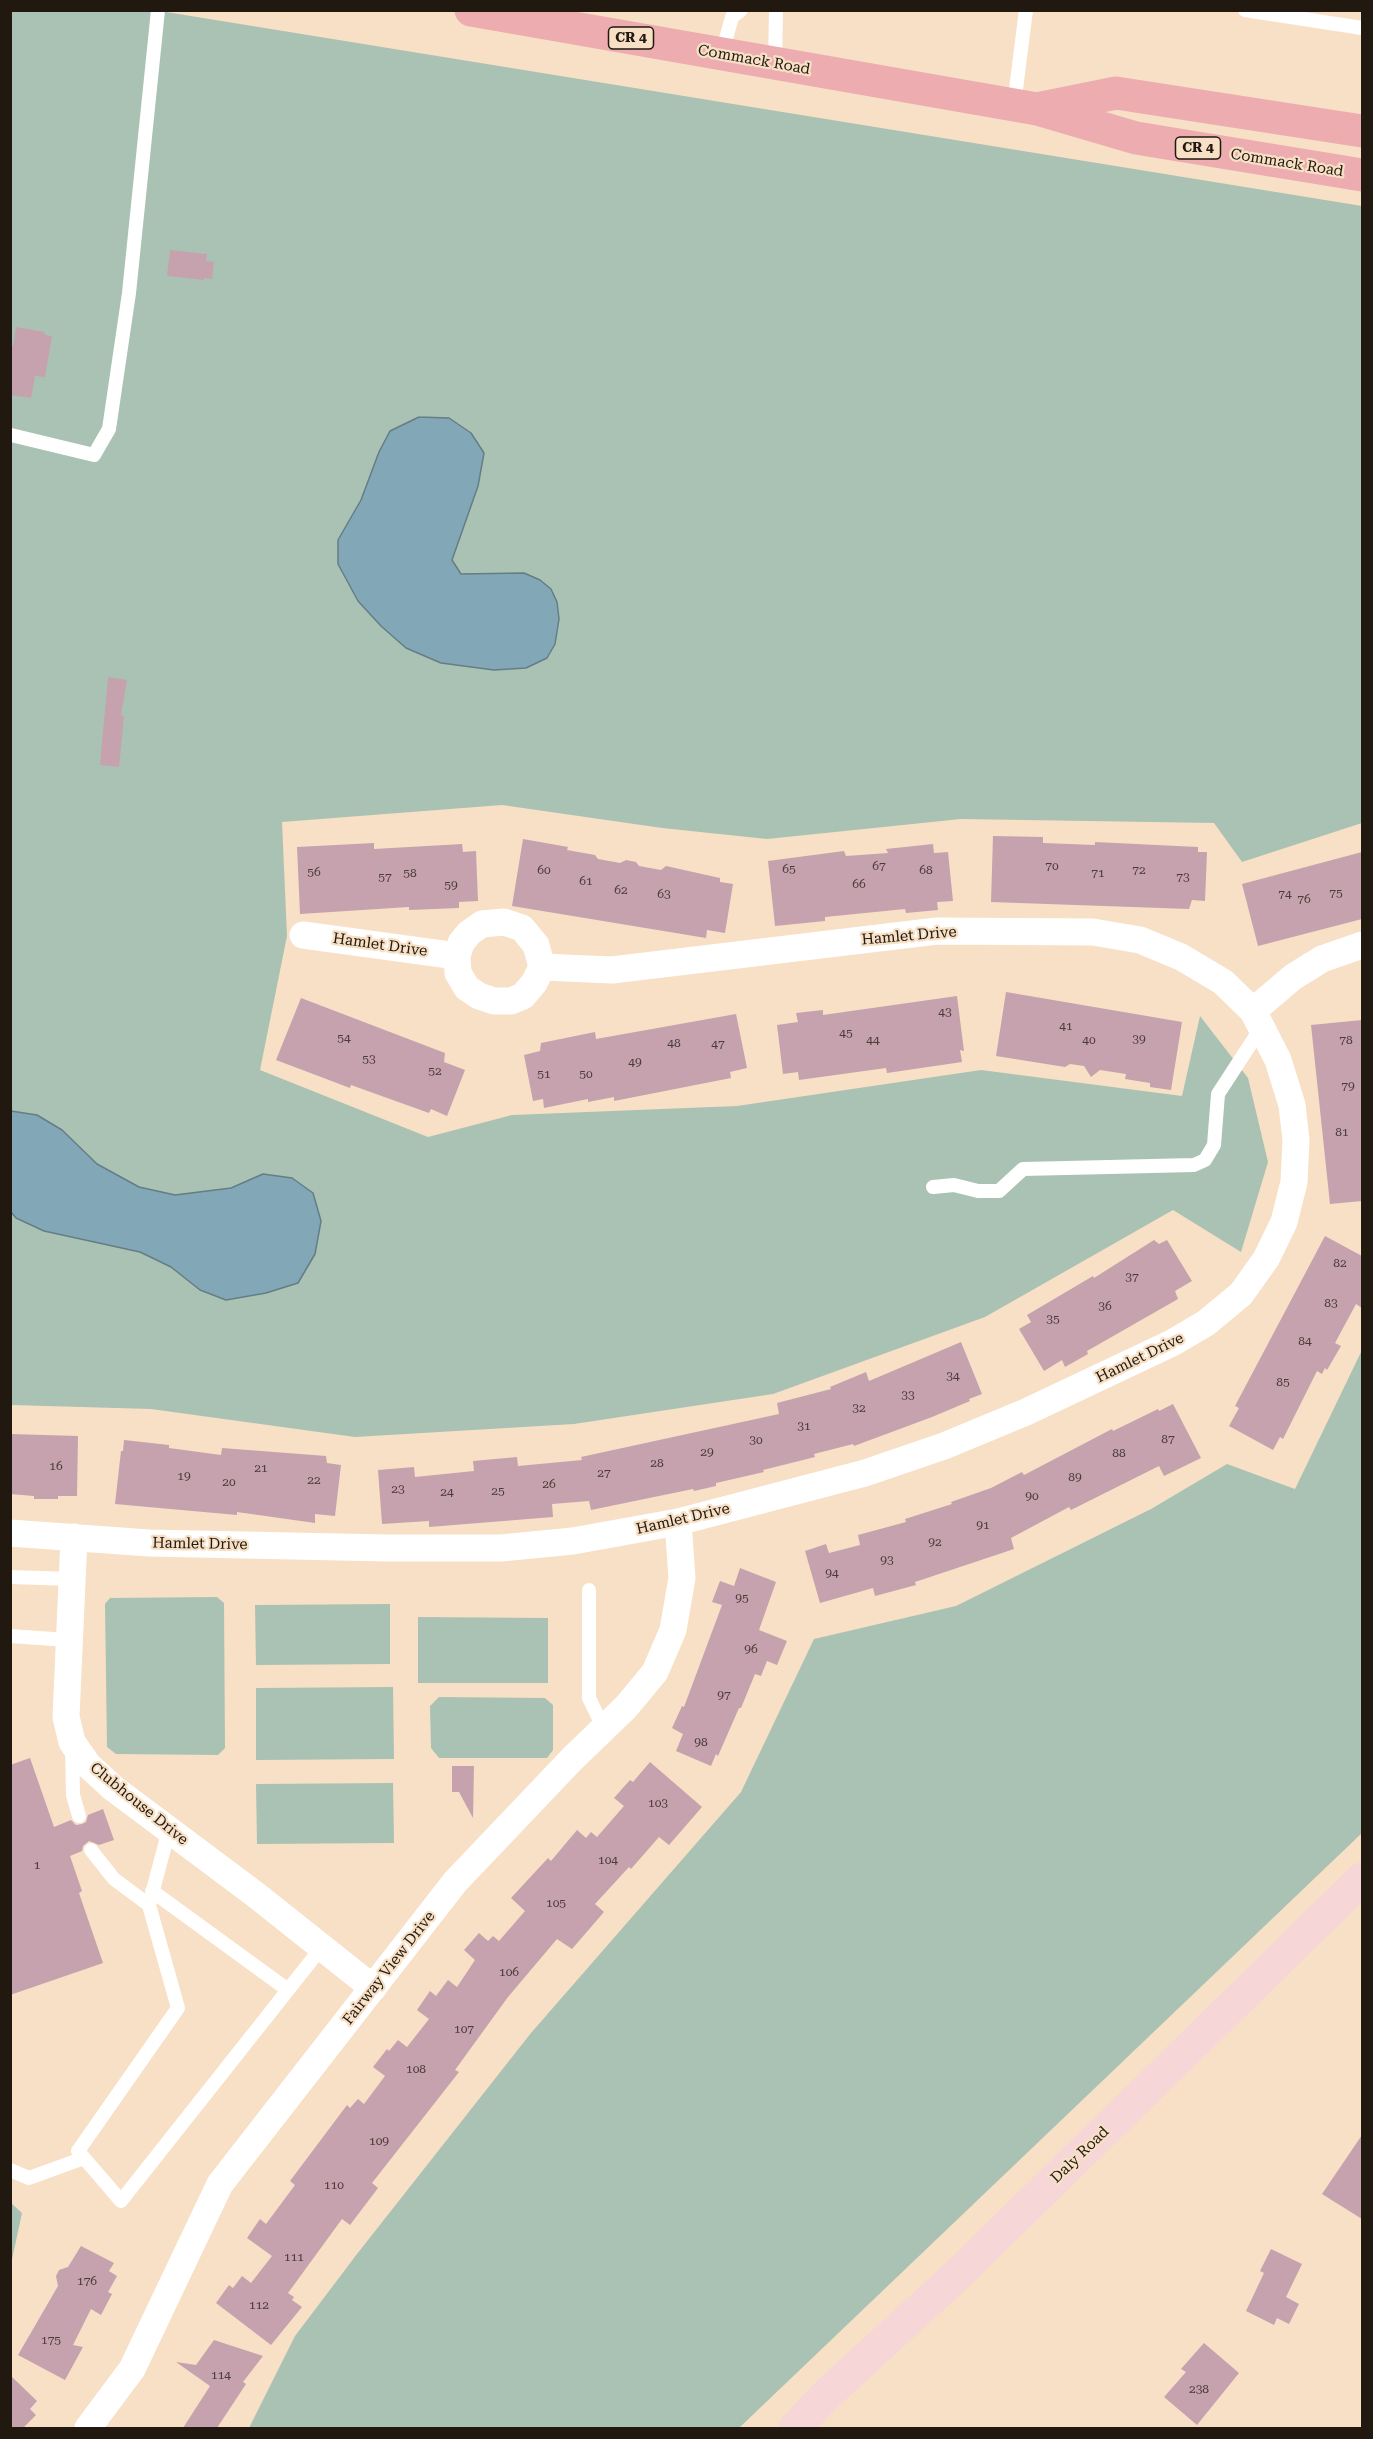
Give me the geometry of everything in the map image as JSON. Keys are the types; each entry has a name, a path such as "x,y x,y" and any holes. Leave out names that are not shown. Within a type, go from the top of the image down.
{"main road":[{"name":"Commack Road","path":"471,10 1025,107 1136,138 1362,175"},
{"name":"Commack Road","path":"1025,107 1116,93 1362,130"},
{"name":"Daly Road","path":"795,2428 825,2396 954,2278 1362,1879"}],"street":[{"path":"504,922 522,928 536,945 542,967 534,983 523,996 511,1001 494,1001 479,996 467,988 458,973 457,956 461,943 469,933 482,924 504,922"},
{"name":"Hamlet Drive","path":"10,1533 160,1544 501,1548 573,1541 678,1522 865,1473 944,1446 1026,1412 1172,1343 1206,1323 1241,1294 1266,1259 1284,1222 1294,1182 1296,1140 1292,1105 1278,1060 1257,1019 1223,982 1181,957 1140,940 1093,932 937,931 612,970 542,967"},
{"name":"Hamlet Drive","path":"303,935 457,956"},
{"path":"1257,1019 1293,977 1322,959 1362,945"},
{"name":"Fairway View Drive","path":"88,2428 132,2369 220,2184 455,1882 512,1821 626,1707 655,1672 674,1630 682,1578 678,1522"},
{"name":"Clubhouse Drive","path":"74,1537 66,1717 72,1742 88,1765 113,1788 373,1988"}],"lane":[{"path":"11,435 94,454 109,429 129,293 158,10"},
{"path":"722,54 732,17 741,10"},
{"path":"775,63 776,10"},
{"path":"1025,107 1026,10"},
{"path":"1245,10 1362,28"},
{"path":"933,1187 954,1185 978,1191 999,1191 1023,1169 1194,1165 1205,1160 1214,1145 1218,1094 1257,1019"},
{"path":"10,1577 72,1579"},
{"path":"589,1590 589,1698 604,1729"},
{"path":"10,1636 68,1640"},
{"path":"72,1742 70,1760 73,1795 79,1816"},
{"path":"169,1830 149,1905 178,2008 78,2151 121,2201 322,1947"},
{"path":"91,1850 114,1880 149,1905"},
{"path":"152,1891 288,1990"},
{"path":"10,2170 29,2178 84,2158"}],"green space":[{"path":"11,11 160,11 1362,206 1362,823 1242,862 1214,823 961,819 767,839 662,828 502,805 282,822 287,936 260,1070 428,1137 512,1115 737,1106 981,1070 1182,1096 1200,1016 1248,1078 1268,1162 1241,1252 1173,1210 985,1317 773,1394 574,1424 355,1437 151,1409 11,1405"},
{"path":"1362,1350 1362,1833 739,2428 249,2428 295,2336 357,2254 531,2033 741,1792 814,1639 956,1606 1151,1509 1227,1464 1295,1489"},
{"path":"217,1597 224,1603 225,1748 218,1755 116,1754 107,1747 105,1604 110,1598"},
{"path":"390,1604 390,1664 256,1665 255,1605"},
{"path":"418,1617 548,1618 548,1683 418,1683"},
{"path":"393,1687 394,1759 256,1760 256,1688"},
{"path":"439,1697 545,1698 553,1705 553,1750 547,1758 439,1758 431,1748 430,1706"},
{"path":"393,1783 394,1843 257,1844 256,1784"},
{"path":"11,2203 22,2213 11,2264"}],"water":[{"path":"419,417 449,418 471,433 484,453 478,486 452,560 461,574 524,573 540,580 551,589 557,602 559,619 555,644 547,658 526,668 494,670 441,663 406,648 358,601 338,564 338,540 361,500 379,452 390,431"},
{"path":"11,1111 37,1115 62,1130 97,1164 139,1187 175,1195 231,1188 263,1174 292,1178 313,1193 321,1221 315,1254 298,1283 266,1293 226,1300 200,1290 171,1267 140,1252 44,1231 16,1218 11,1212"}],"building":[{"path":"170,250 207,254 206,261 214,262 212,279 167,276"},
{"path":"16,327 44,332 45,335 52,336 45,377 35,376 31,398 10,395 10,346 13,346"},
{"path":"108,677 127,680 121,715 124,716 119,767 100,765"},
{"path":"993,836 1043,837 1043,843 1095,845 1095,842 1198,847 1198,852 1207,852 1205,901 1192,900 1189,909 991,902"},
{"path":"523,839 568,847 567,850 595,855 598,859 620,863 626,860 636,862 639,866 661,870 666,866 720,878 720,882 733,884 725,933 707,930 706,938 512,906"},
{"path":"374,843 374,849 462,844 463,852 476,851 478,901 459,902 459,908 409,910 409,907 300,914 297,847"},
{"path":"933,844 934,853 948,852 953,901 937,902 938,910 906,913 905,909 825,917 825,921 775,926 768,861 844,851 846,856 888,853 886,849"},
{"path":"1362,852 1362,919 1258,946 1242,884"},
{"path":"1006,992 1182,1022 1171,1090 1150,1087 1150,1083 1125,1079 1126,1074 1100,1070 1091,1077 1084,1066 1070,1064 1065,1067 996,1056"},
{"path":"957,996 964,1051 960,1050 962,1062 887,1073 886,1068 799,1080 798,1072 783,1074 777,1025 798,1022 796,1013 823,1010 823,1015"},
{"path":"301,998 445,1053 444,1062 465,1070 447,1116 431,1109 429,1113 351,1085 350,1088 276,1060"},
{"path":"736,1014 747,1068 730,1072 731,1078 614,1101 614,1097 588,1102 588,1099 544,1108 543,1099 533,1101 524,1055 540,1051 541,1043 595,1032 596,1039"},
{"path":"1362,1020 1362,1201 1330,1204 1311,1025"},
{"path":"1325,1236 1362,1256 1362,1308 1356,1304 1335,1343 1341,1346 1327,1370 1325,1368 1322,1374 1317,1371 1283,1439 1280,1437 1273,1450 1229,1426 1239,1408 1235,1406"},
{"path":"1154,1240 1159,1244 1167,1240 1192,1281 1175,1291 1178,1299 1087,1351 1088,1354 1065,1367 1062,1360 1044,1371 1019,1329 1031,1322 1027,1315 1093,1276 1094,1278"},
{"path":"961,1342 982,1394 932,1417 854,1446 853,1444 814,1454 815,1457 694,1491 693,1489 591,1510 589,1501 552,1504 553,1517 429,1527 429,1521 382,1524 378,1470 414,1467 415,1477 474,1471 473,1461 517,1457 518,1466 582,1460 581,1457 779,1414 777,1403 831,1389 830,1387 866,1372 869,1381"},
{"path":"1173,1404 1201,1458 1164,1476 1159,1466 1071,1510 1069,1507 1011,1538 1014,1549 915,1582 916,1585 875,1596 873,1588 820,1603 805,1551 826,1544 829,1553 860,1545 858,1535 906,1522 905,1519 952,1504 951,1502 991,1488 1022,1472 1024,1475 1112,1429 1113,1431"},
{"path":"10,1434 78,1436 77,1496 34,1499 34,1496 10,1494"},
{"path":"124,1440 169,1445 169,1448 221,1455 222,1448 326,1456 327,1463 341,1465 335,1516 315,1514 315,1523 237,1512 237,1515 115,1504"},
{"path":"740,1568 776,1582 759,1630 787,1641 777,1665 767,1661 761,1676 755,1674 741,1708 711,1766 676,1751 683,1734 672,1728 682,1706 684,1707 722,1605 712,1602 720,1581 734,1586"},
{"path":"30,1758 54,1827 71,1820 76,1825 82,1824 86,1822 88,1815 103,1809 114,1840 99,1845 89,1841 83,1846 82,1851 70,1856 82,1891 79,1893 103,1963 10,1995 10,1765"},
{"path":"650,1762 702,1807 669,1845 659,1837 631,1869 629,1867 595,1904 604,1912 572,1949 557,1939 508,1997 455,2070 459,2072 372,2183 378,2188 350,2225 342,2219 288,2293 294,2297 292,2300 302,2307 271,2345 216,2303 229,2285 233,2288 242,2276 251,2283 272,2256 247,2238 260,2219 266,2224 295,2185 290,2181 347,2105 350,2108 358,2099 364,2104 385,2076 373,2067 387,2049 389,2051 398,2040 407,2047 429,2019 417,2010 430,1991 436,1996 448,1980 457,1987 475,1960 464,1950 479,1933 488,1941 493,1936 499,1941 525,1911 511,1898 548,1858 551,1861 577,1830 586,1838 591,1832 597,1837 624,1806 614,1798 630,1780 633,1782"},
{"path":"452,1766 474,1766 473,1818 459,1792 452,1792"},
{"path":"1362,2135 1362,2219 1322,2194"},
{"path":"81,2246 114,2263 109,2271 117,2276 108,2292 112,2294 101,2315 91,2309 73,2345 83,2347 65,2380 18,2355 58,2286 56,2276 59,2270 68,2267"},
{"path":"1271,2249 1302,2264 1286,2297 1299,2304 1289,2324 1277,2318 1274,2325 1246,2311 1264,2273 1260,2271"},
{"path":"214,2340 263,2356 243,2382 246,2384 217,2428 183,2428 210,2386 176,2362 196,2365"},
{"path":"1204,2343 1239,2373 1197,2425 1164,2397 1186,2372 1181,2369"},
{"path":"10,2375 37,2401 30,2409 36,2415 23,2428 10,2428"}]}
